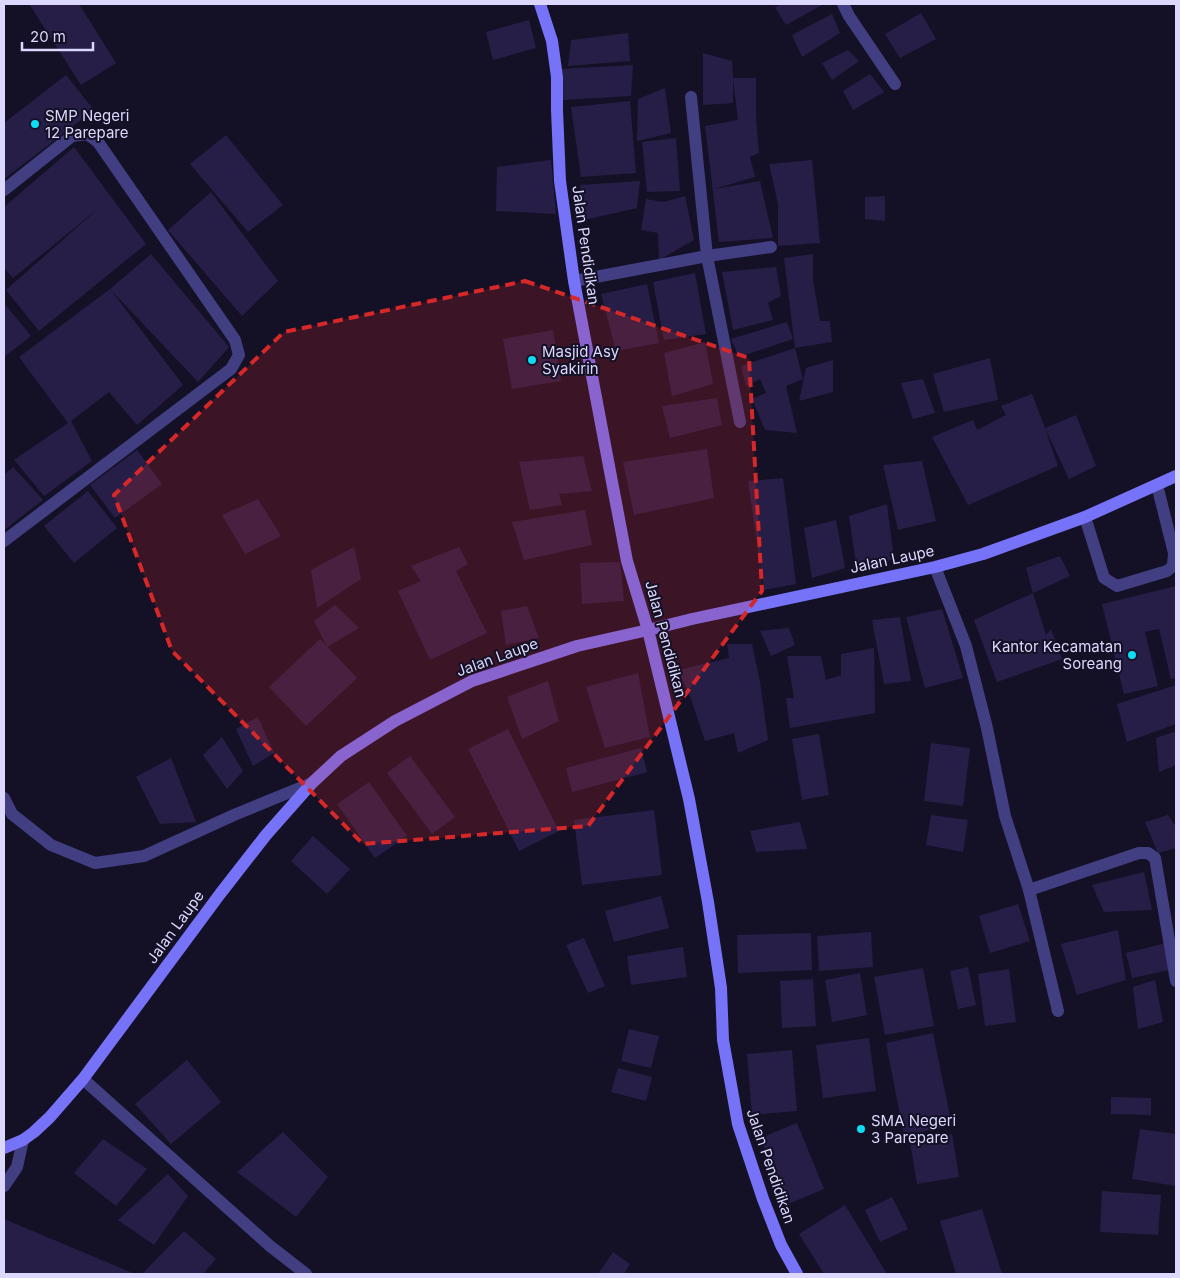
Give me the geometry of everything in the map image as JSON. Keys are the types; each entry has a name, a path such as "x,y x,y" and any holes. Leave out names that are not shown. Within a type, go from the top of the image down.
{"street":[{"name":"Jalan Pendidikan","path":"540,4 552,40 557,77 560,181 574,281 627,561 648,630 689,799 721,988 723,1040 738,1124 763,1199 781,1245 797,1274"},
{"path":"843,4 849,16 895,84"},
{"path":"691,97 707,256 740,422"},
{"path":"4,190 72,136 87,134 98,142 235,340 239,355 230,369 4,541"},
{"path":"574,281 707,256 771,247"},
{"name":"Jalan Laupe","path":"4,1148 23,1140 34,1132 50,1117 83,1079 220,894 266,835 312,783 342,756 395,720 472,681 577,646 692,619 935,567 983,554 1085,517 1176,476"},
{"path":"1085,517 1104,578 1117,586 1167,571 1173,566 1174,553 1157,485"},
{"path":"935,567 966,646 987,728 1005,816 1029,890 1058,1011"},
{"path":"4,798 12,814 51,845 95,863 144,856 234,815 312,783"},
{"path":"1029,890 1140,853 1148,853 1155,858 1176,981"},
{"path":"83,1079 270,1246 306,1274"},
{"path":"4,1186 17,1167 23,1140"}],"highlighted area":[{"path":"525,281 749,358 762,591 588,826 363,844 172,651 114,495 284,332"}],"building":[{"path":"29,4 79,4 116,63 81,85"},
{"path":"782,4 824,4 786,25 775,7"},
{"path":"921,13 936,39 900,58 885,34"},
{"path":"832,14 840,33 802,57 792,35"},
{"path":"529,20 536,48 493,60 486,32"},
{"path":"628,33 630,61 568,66 571,40"},
{"path":"848,50 859,61 832,80 822,63"},
{"path":"703,53 732,61 733,78 756,78 756,118 759,153 750,157 755,177 714,189 760,181 773,238 719,242 705,126 738,120 733,79 733,103 703,105"},
{"path":"633,65 631,96 563,100 562,69"},
{"path":"870,74 884,92 853,110 843,91"},
{"path":"66,75 94,110 4,179 4,123"},
{"path":"665,88 671,133 637,141 638,99"},
{"path":"630,101 636,173 581,177 571,107"},
{"path":"226,135 283,205 248,232 190,164"},
{"path":"676,138 680,191 647,192 642,142"},
{"path":"74,147 146,244 39,331 6,290 99,208 13,278 4,268 4,207"},
{"path":"551,160 556,214 496,211 497,167"},
{"path":"812,160 820,243 778,246 778,204 769,164"},
{"path":"640,181 637,208 584,220 580,185"},
{"path":"211,192 278,281 242,316 168,230"},
{"path":"685,196 694,240 659,260 658,233 641,230 646,199 663,202"},
{"path":"885,196 885,221 865,219 865,197"},
{"path":"151,254 229,347 198,382 110,289"},
{"path":"813,254 813,280 820,321 830,321 832,342 795,348 784,258"},
{"path":"776,267 781,296 768,303 773,320 733,330 722,272"},
{"path":"695,273 706,334 664,340 653,282"},
{"path":"647,284 659,343 616,351 601,294"},
{"path":"110,289 183,385 137,425 109,392 71,421 92,461 44,496 14,460 68,423 19,357"},
{"path":"4,303 31,336 4,357"},
{"path":"787,322 793,339 739,357 731,339"},
{"name":"Masjid Asy Syakirin","path":"553,330 561,381 512,389 503,339"},
{"path":"705,342 713,384 672,396 664,353"},
{"path":"795,348 803,379 786,386 797,433 765,430 752,399 766,393 760,379 746,386 741,366"},
{"path":"990,358 998,400 944,412 933,374"},
{"path":"833,360 833,392 799,401 806,368"},
{"path":"923,379 935,413 913,419 901,383"},
{"path":"1032,394 1058,466 968,505 932,437 973,420 977,430 1006,415 1001,406"},
{"path":"717,398 722,425 670,438 662,406"},
{"path":"1076,415 1096,466 1069,479 1045,428"},
{"path":"707,449 714,498 634,515 623,462"},
{"path":"137,450 162,484 115,518 90,485"},
{"path":"583,456 592,491 559,494 562,505 530,510 519,462"},
{"path":"922,461 936,521 898,530 883,465"},
{"path":"13,467 43,500 4,530 4,475"},
{"path":"783,478 796,584 764,590 748,481"},
{"path":"88,491 117,528 74,563 44,526"},
{"path":"258,499 281,536 245,554 222,515"},
{"path":"887,504 894,559 857,571 849,516"},
{"path":"585,510 592,545 524,560 512,522"},
{"path":"836,520 845,568 812,578 804,528"},
{"path":"354,547 361,579 317,608 311,570"},
{"path":"459,547 468,564 456,571 487,633 430,660 398,591 421,581 411,566"},
{"path":"1060,556 1070,576 1033,593 1026,568"},
{"path":"620,562 624,601 582,604 580,563"},
{"name":"Kantor Kecamatan Soreang","path":"1176,586 1176,678 1171,679 1159,629 1145,632 1158,686 1124,694 1102,604"},
{"path":"1033,593 1046,635 1051,629 1062,659 997,682 974,620"},
{"path":"335,605 359,628 327,647 314,621"},
{"path":"527,606 539,638 506,645 501,611"},
{"path":"942,609 963,678 925,688 906,617"},
{"path":"900,617 911,681 884,684 872,620"},
{"path":"789,628 795,645 771,656 760,631"},
{"path":"320,639 357,678 306,726 269,687"},
{"path":"727,644 752,644 760,682 768,740 738,753 734,733 705,741 691,699 678,670 729,658"},
{"path":"874,648 875,713 790,728 786,698 794,698 787,656 821,656 826,680 841,675 841,654"},
{"path":"638,673 650,737 605,748 586,687"},
{"path":"548,681 559,721 522,739 507,697"},
{"path":"1176,685 1176,724 1127,742 1117,704"},
{"path":"258,717 274,753 253,766 236,729"},
{"path":"508,729 559,831 519,851 468,749"},
{"path":"1176,731 1176,765 1159,772 1156,738"},
{"path":"819,734 829,795 802,800 792,739"},
{"path":"222,737 243,771 227,789 203,755"},
{"path":"931,743 970,748 963,806 924,801"},
{"path":"641,748 647,772 572,792 566,768"},
{"path":"410,756 455,817 432,834 387,773"},
{"path":"171,758 196,822 160,824 136,777"},
{"path":"369,782 407,836 375,858 337,804"},
{"path":"654,810 662,875 582,885 574,820"},
{"path":"931,815 968,820 963,852 926,845"},
{"path":"1168,815 1176,827 1176,848 1158,853 1145,822"},
{"path":"800,822 807,849 756,852 750,831"},
{"path":"313,836 350,869 327,894 291,861"},
{"path":"1144,872 1152,910 1104,912 1092,885"},
{"path":"661,896 669,928 614,942 605,911"},
{"path":"1018,904 1030,941 990,953 979,916"},
{"path":"1118,930 1126,980 1077,995 1061,944"},
{"path":"871,932 873,967 819,971 817,936"},
{"path":"811,933 812,970 738,973 737,935"},
{"path":"584,938 605,986 588,993 566,945"},
{"path":"1170,942 1174,969 1132,978 1126,953"},
{"path":"683,947 687,977 631,985 627,956"},
{"path":"968,967 976,1005 958,1009 950,971"},
{"path":"923,968 934,1026 885,1035 874,977"},
{"path":"1009,969 1016,1022 985,1026 978,974"},
{"path":"860,973 867,1015 832,1022 825,980"},
{"path":"813,979 816,1026 782,1028 780,981"},
{"path":"1155,980 1163,1022 1138,1029 1133,987"},
{"path":"629,1029 659,1036 651,1068 621,1061"},
{"path":"933,1033 952,1126 904,1135 886,1043"},
{"path":"869,1038 876,1091 823,1098 816,1045"},
{"path":"792,1050 797,1111 752,1115 747,1054"},
{"path":"187,1060 221,1102 171,1144 135,1104"},
{"path":"618,1068 652,1077 646,1101 611,1092"},
{"path":"1111,1097 1151,1098 1151,1115 1111,1114"},
{"path":"797,1123 824,1189 788,1204 760,1138"},
{"path":"1140,1129 1176,1134 1176,1186 1132,1179"},
{"path":"283,1132 328,1177 296,1217 237,1172"},
{"path":"952,1134 959,1177 917,1184 910,1142"},
{"path":"103,1139 147,1169 116,1206 74,1173"},
{"path":"168,1174 188,1196 154,1245 118,1220"},
{"path":"1102,1191 1161,1195 1158,1235 1100,1232"},
{"path":"892,1197 908,1229 880,1242 865,1210"},
{"path":"845,1205 887,1274 824,1274 799,1234"},
{"path":"982,1209 1002,1274 956,1274 940,1221"},
{"path":"4,1219 135,1274 10,1274 4,1272"},
{"path":"184,1231 216,1259 203,1274 142,1274"},
{"path":"613,1252 630,1264 624,1274 598,1274"}],"place":[{"name":"SMP Negeri 12 Parepare","path":"35,124"},
{"name":"Masjid Asy Syakirin","path":"532,360"},
{"name":"Kantor Kecamatan Soreang","path":"1132,655"},
{"name":"SMA Negeri 3 Parepare","path":"861,1129"}]}
